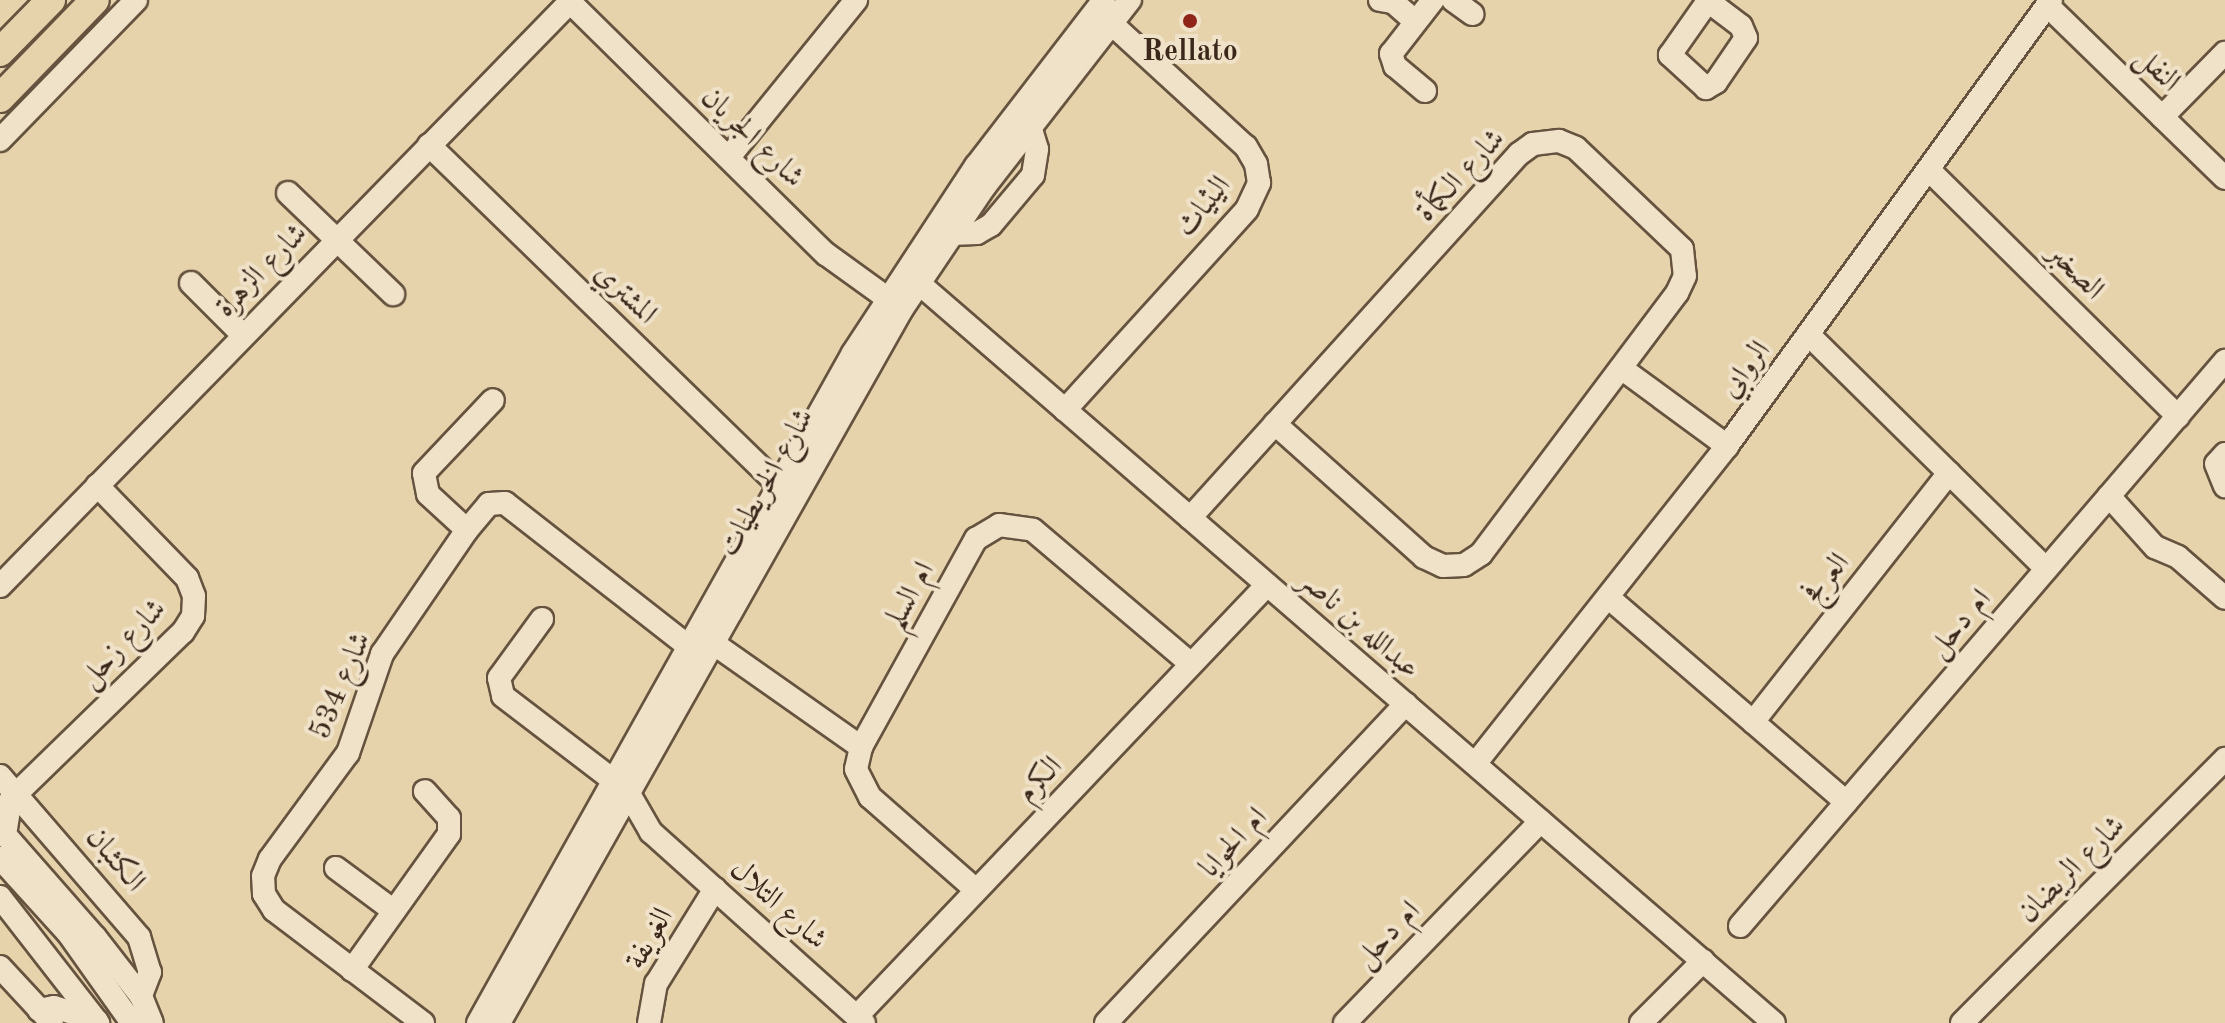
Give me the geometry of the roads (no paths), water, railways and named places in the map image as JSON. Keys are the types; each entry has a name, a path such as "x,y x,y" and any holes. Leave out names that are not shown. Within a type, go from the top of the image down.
{"main road":[{"path":"0,52 51,0"},
{"path":"0,98 95,0"}],"street":[{"path":"0,140 136,0"},
{"path":"729,157 856,0"},
{"name":"شارع الخريطيات","path":"506,1018 607,830 621,786 689,647 780,486 912,277 976,166 1104,11 1130,0"},
{"path":"1425,91 1391,59 1414,20 1433,0"},
{"path":"1453,0 1472,14"},
{"name":"شارع الجريان","path":"569,1 826,254 895,304"},
{"name":"شارع الزهرة","path":"0,586 569,1"},
{"path":"1388,1 1414,20"},
{"name":"النفل","path":"2049,3 2225,178"},
{"name":"الروابي","path":"1475,764 1727,446 1930,171 2049,3"},
{"name":"شارع الخريطيات","path":"912,277 951,234 1030,126 1104,11"},
{"name":"اليثياث","path":"1065,410 1247,209 1259,183 1256,164 1246,147 1104,11"},
{"path":"2162,117 2225,53"},
{"path":"951,234 977,233 991,225 1033,175 1037,149 1030,126"},
{"name":"شارع الكمأة","path":"1190,518 1519,154 1542,141 1576,148 1670,234 1685,258 1685,276 1677,293 1621,368 1481,554 1454,567 1424,557 1275,424"},
{"name":"المشتري","path":"429,145 780,486"},
{"name":"الصخبر","path":"1930,171 2178,416"},
{"path":"288,193 393,294"},
{"name":"عبدالله بن ناصر","path":"912,277 1774,1023"},
{"path":"191,283 242,334"},
{"name":"شارع الخريطيات","path":"478,1023 621,786 713,643 895,304"},
{"path":"1809,335 2046,569"},
{"name":"ام دحل","path":"1740,926 2225,361"},
{"path":"1621,368 1727,446"},
{"path":"467,530 425,489 424,473 493,400"},
{"path":"2225,454 2216,464 2225,486"},
{"name":"العرفج","path":"1753,722 1949,473"},
{"name":"شارع زحل","path":"9,798 183,632 193,616 194,596 187,578 97,485"},
{"path":"2109,496 2155,547 2178,557 2225,598"},
{"name":"شارع 534","path":"423,1023 274,910 264,894 265,867 348,753 382,654 467,530 489,504 505,503 689,647"},
{"name":"ام السلم","path":"861,747 971,546 999,525 1017,524 1041,535 1191,664"},
{"name":"الكرم","path":"860,1020 976,890 1267,585"},
{"path":"1609,598 1846,802"},
{"path":"542,619 499,678 503,696 621,786"},
{"path":"713,643 861,747 856,769 864,791 976,890"},
{"name":"ام الحوايا","path":"1106,1023 1406,704"},
{"name":"شارع الريضان","path":"1962,1023 2225,759"},
{"name":"الكثبان","path":"0,776 9,798 139,937 150,972 141,996"},
{"name":"شارع التلال","path":"621,786 651,832 860,1020"},
{"path":"352,970 451,829 446,813 425,791"},
{"path":"9,798 3,832 141,996 152,1023"},
{"name":"ام دحل","path":"1345,1023 1541,821"},
{"path":"607,830 627,825 651,832"},
{"path":"0,858 68,933 132,1023"},
{"path":"336,868 394,911"},
{"name":"الغويفة","path":"649,1023 656,984 715,889"},
{"path":"0,897 97,1022"},
{"path":"1641,1023 1703,961"},
{"path":"0,967 45,1017 54,1007 97,1022"}],"place":[{"name":"Rellato","path":"1190,21"}]}
